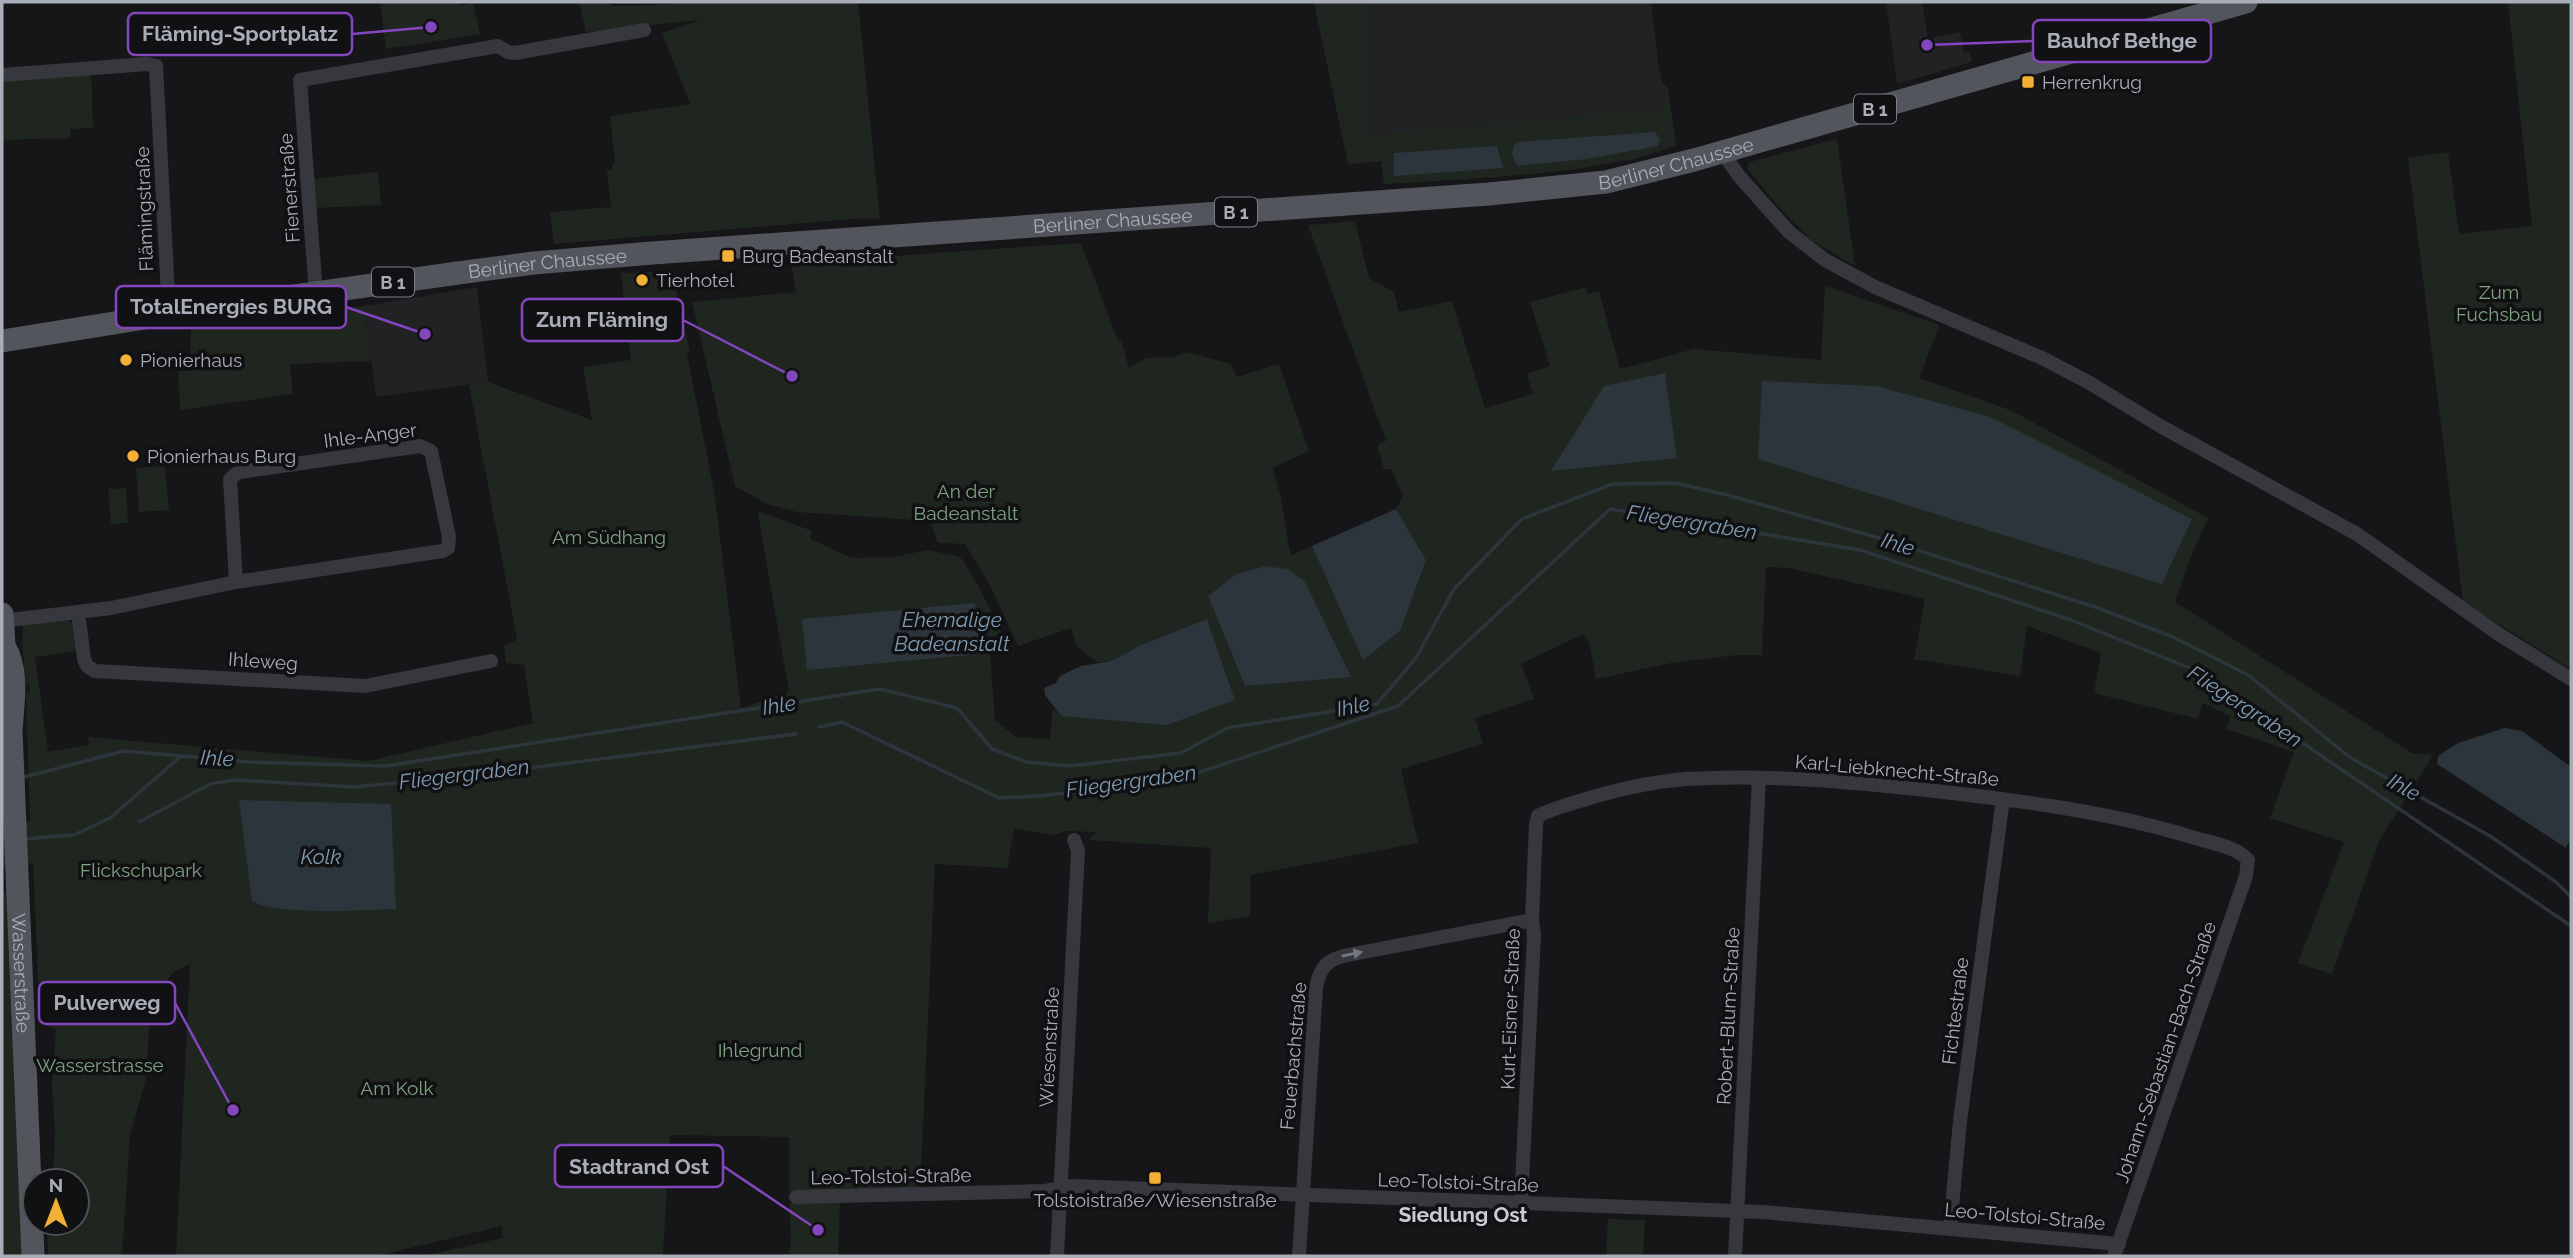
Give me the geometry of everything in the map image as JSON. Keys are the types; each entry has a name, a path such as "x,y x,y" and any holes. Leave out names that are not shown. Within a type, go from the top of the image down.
{"main road":[{"name":"Berliner Chaussee","path":"2,341 169,314 534,263 1555,188 1626,178 2246,2"},
{"name":"Wasserstraße","path":"2,614 3,648 10,655 13,674 11,730 33,1256"},
{"name":"Wasserstraße","path":"2,673 11,730"}],"street":[{"name":"Fienerstraße","path":"316,294 300,80 498,47 515,53 644,30"},
{"name":"Flämingstraße","path":"2,75 153,64 159,103 169,314"},
{"path":"1722,152 1739,176 1789,232 1825,260 1875,287 2042,358 2088,382 2162,427 2357,534 2500,635 2571,679"},
{"name":"Ihle-Anger","path":"2,621 131,605 236,582 443,551 448,548 449,537 430,451 420,446 246,471 232,476 230,479 236,582"},
{"name":"Ihleweg","path":"78,612 87,666 95,671 365,686 491,661"},
{"name":"Karl-Liebknecht-Straße","path":"1538,816 1601,794 1641,784 1688,779 1759,778 1886,786 2003,799 2153,826 2225,847 2242,854 2248,860"},
{"name":"Robert-Blum-Straße","path":"1735,1256 1759,778"},
{"name":"Fichtestraße","path":"1951,1228 1960,1121 2003,799"},
{"name":"Kurt-Eisner-Straße","path":"1521,1203 1538,816"},
{"name":"Wiesenstraße","path":"1057,1256 1078,850 1074,840"},
{"name":"Johann-Sebastian-Bach-Straße","path":"2116,1250 2245,876 2248,860"},
{"name":"Feuerbachstraße","path":"1299,1256 1316,988 1324,965 1334,958 1348,954 1532,920"},
{"name":"Leo-Tolstoi-Straße","path":"796,1197 1031,1191 1073,1186 1737,1211 1951,1228 2116,1250"}],"shaded area":[{"path":"1314,2 1651,2 1658,63 1663,84 1668,89 1676,146 1635,159 1578,169 1384,184 1381,161 1348,164"},
{"path":"1886,2 1922,2 1928,39 1960,32 1964,53 1970,52 1972,62 1897,84"},
{"path":"477,287 488,382 376,397 364,306"}],"green space":[{"path":"380,2 460,2 461,6 473,3 480,34 386,49"},
{"path":"579,2 642,6 687,2 858,2 880,219 864,218 554,244 550,212 611,207 607,170 612,169 612,163 615,162 610,116 690,104 662,33 701,20 586,32"},
{"path":"1314,2 1369,2 1370,134 1664,109 1663,84 1668,89 1676,146 1640,156 1532,174 1384,184 1381,161 1348,164","holes":["1660,143 1658,146 1587,159 1517,166 1512,155","1497,146 1502,168 1394,175 1394,153"]},
{"name":"Zum Fuchsbau","path":"2508,2 2571,2 2571,669 2463,602 2408,158 2448,152 2459,234 2532,226"},
{"path":"91,72 93,128 70,129 70,138 2,140 2,79"},
{"path":"1837,139 1855,266 1811,240 1777,205 1747,168 1749,162"},
{"path":"378,172 381,205 316,208 314,179"},
{"path":"1355,221 1369,278 1394,292 1399,312 1452,301 1485,408 1533,394 1527,374 1550,366 1530,302 1586,287 1588,294 1599,291 1620,369 1694,349 1821,360 1825,286 1940,325 1919,378 2010,410 2208,518 2175,602 2412,753 2433,755 2379,841 2332,974 2298,963 2344,842 2270,818 2294,752 2226,729 2230,716 2203,703 2198,719 2094,693 2101,653 2027,626 2020,676 1914,659 1925,599 1789,568 1766,567 1762,655 1737,655 1671,663 1596,679 1589,642 1583,634 1521,664 1534,699 1475,718 1483,744 1401,769 1418,843 1251,875 1250,916 1208,923 1211,848 1089,840 1096,832 1066,831 1054,835 1014,829 1007,868 935,864 920,1189 789,1192 789,1137 670,1135 663,1255 667,1256 424,1256 502,1238 502,1226 377,1256 176,1256 190,964 174,972 162,985 149,1030 146,1078 130,1135 122,1256 48,1256 47,1237 91,1237 91,1167 54,1167 52,1087 56,1029 40,1023 33,863 2,866 2,717 6,823 30,821 26,693 30,692 29,684 26,684 23,624 69,619 73,625 76,651 35,657 48,752 89,745 88,737 368,761 533,723 524,665 506,663 504,647 517,639 469,385 488,382 592,420 583,367 631,360 621,273 672,271 690,353 687,354 715,497 741,708 789,692 758,514 760,512 810,530 810,539 852,558 892,557 928,550 962,559 1009,648 990,654 995,720 1016,737 1050,739 1053,708 1061,716 1235,700 1207,619 1141,645 1111,661 1097,662 1077,646 1071,628 1018,646 990,585 965,544 938,543 930,521 797,512 767,504 735,486 692,302 796,292 791,263 1081,243 1117,338 1122,343 1129,368 1146,358 1172,357 1187,352 1231,364 1237,377 1279,364 1309,451 1273,468 1289,548 1292,555 1312,546 1364,659 1426,560 1396,509 1403,496 1391,469 1384,469 1377,445 1386,441 1308,225","holes":["1265,566 1350,677 1245,686 1208,596 1236,574"]},
{"path":"364,306 371,361 290,364 293,394 180,410 178,371 190,371 191,329"},
{"path":"165,466 169,510 139,512 136,468"},
{"path":"126,488 128,523 111,524 108,489"},
{"path":"2,893 10,893 23,1167 21,1237 26,1237 27,1256 2,1256"},
{"path":"840,1202 838,1256 781,1256 789,1255 789,1203"},
{"path":"1608,1219 1645,1220 1643,1256 1606,1256"}],"water":[{"path":"1655,132 1660,139 1658,146 1587,159 1517,166 1512,155 1514,145 1518,142"},
{"path":"1497,146 1503,168 1394,176 1394,153"},
{"path":"1665,373 1677,458 1551,471 1604,386"},
{"path":"1762,381 1876,386 1991,417 2192,519 2162,584 1758,459"},
{"path":"1396,509 1426,560 1400,631 1363,660 1312,546"},
{"path":"1265,566 1288,569 1305,582 1351,677 1245,686 1208,596 1236,574"},
{"name":"Ehemalige Badeanstalt","path":"975,603 980,654 807,670 802,619"},
{"path":"1207,619 1235,700 1167,725 1061,716 1045,695 1044,688 1056,683 1060,676 1081,666 1111,661 1141,645"},
{"path":"2505,728 2522,731 2571,767 2571,838 2566,848 2437,764 2438,756 2458,743"},
{"name":"Kolk","path":"239,800 391,804 396,909 280,909 252,901"}],"waterway":[{"name":"Ihle","path":"23,839 74,835 110,818 181,756 248,762 386,766 880,689 957,708 992,749 1026,762 1069,766 1181,753 1227,728 1377,704 1416,658 1454,589 1522,519 1612,484 1676,483 1886,540 2098,608 2173,637 2248,675 2351,758 2490,836 2556,882 2571,897"},
{"name":"Fliegergraben","path":"819,727 842,722 999,798 1141,785 1185,777 1398,706 1610,509 1860,550 2071,620 2197,671 2571,926"},
{"name":"Fliegergraben","path":"139,822 210,784 235,780 354,787 459,777 796,734"},
{"path":"24,777 124,751 181,756"}],"place":[{"name":"Fläming-Sportplatz","path":"431,27"},
{"name":"Bauhof Bethge","path":"1927,45"},
{"name":"Herrenkrug","path":"2028,82"},
{"name":"Burg Badeanstalt","path":"728,256"},
{"name":"Tierhotel","path":"642,280"},
{"name":"TotalEnergies BURG","path":"425,334"},
{"name":"Pionierhaus","path":"126,360"},
{"name":"Zum Fläming","path":"792,376"},
{"name":"Pionierhaus Burg","path":"133,456"},
{"name":"Pulverweg","path":"233,1110"},
{"name":"Tolstoistraße/Wiesenstraße","path":"1155,1178"},
{"name":"Stadtrand Ost","path":"818,1230"}],"district":[{"name":"Siedlung Ost","path":"1463,1214"}],"park label":[{"name":"An der Badeanstalt","path":"966,502"},
{"name":"Am Südhang","path":"609,537"},
{"name":"Flickschupark","path":"141,870"},
{"name":"Ihlegrund","path":"760,1050"},
{"name":"Wasserstrasse","path":"100,1065"},
{"name":"Am Kolk","path":"397,1088"}]}
